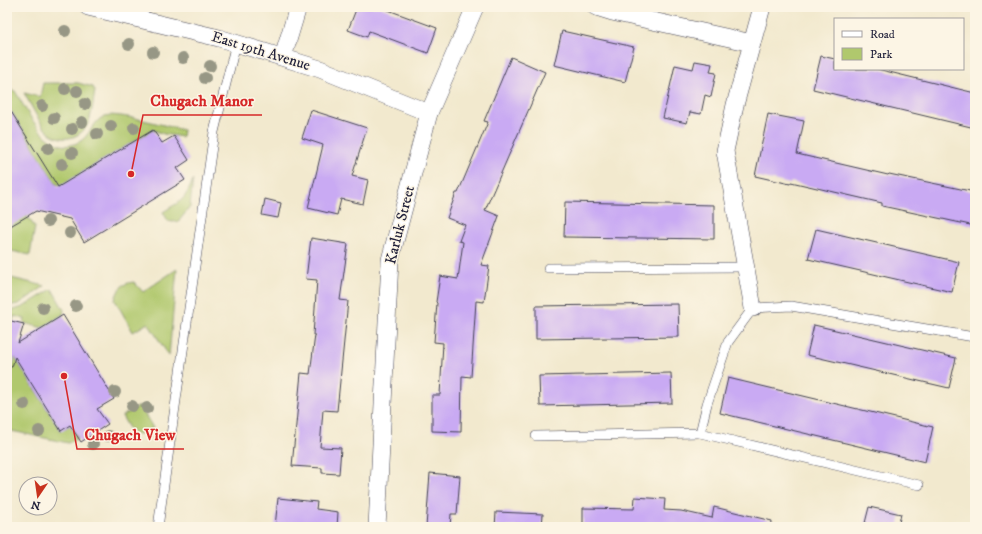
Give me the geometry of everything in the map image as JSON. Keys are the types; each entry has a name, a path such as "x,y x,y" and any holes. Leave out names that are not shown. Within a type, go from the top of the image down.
{"street":[{"path":"283,57 298,7"},
{"name":"Karluk Street","path":"377,527 390,260 429,113 475,7"},
{"path":"596,7 612,12 752,43"},
{"path":"753,308 725,152 735,105 762,7"},
{"name":"East 19th Avenue","path":"95,8 219,38 283,57 320,69 429,113"}],"lane":[{"path":"158,527 214,132 236,43"},
{"path":"548,268 746,267"},
{"path":"700,433 707,404 728,342 753,308 791,306 974,337"},
{"path":"536,436 700,433 918,485"}],"green space":[{"path":"43,83 78,83 93,87 95,91 90,119 82,132 72,137 61,138 56,137 46,130 24,93 40,97"},
{"path":"7,89 15,91 26,111 41,132 50,140 60,145 70,145 82,140 98,120 105,116 111,115 143,120 183,130 182,137 164,134 153,130 62,185 56,184 7,105"},
{"path":"193,179 190,207 179,221 168,221 163,212 175,205 185,196"},
{"path":"27,216 35,227 30,255 7,250 7,222"},
{"path":"177,269 169,356 148,323 133,332 115,300 121,287 126,284 134,282 143,292"},
{"path":"7,277 45,286 19,304 7,306"},
{"path":"52,289 64,310 63,315 43,328 24,323 25,319 14,316 13,321 7,320 7,312 23,307"},
{"path":"11,351 61,431 70,425 78,438 68,443 7,430 7,353"},
{"path":"140,406 153,428 141,434 137,434 133,433 122,416"}],"building":[{"path":"357,7 380,7 437,28 428,53 369,31 367,37 348,30"},
{"path":"562,31 634,47 625,82 554,65"},
{"path":"821,56 834,59 834,70 881,70 975,93 975,128 813,89"},
{"path":"511,57 545,72 485,210 499,216 481,265 489,266 484,302 476,301 471,377 462,376 461,432 432,431 432,395 440,395 443,343 434,342 436,302 440,276 458,279 463,242 459,241 465,225 447,218 456,193 458,193 488,122 484,121"},
{"path":"695,61 712,64 710,72 716,73 711,97 705,95 701,114 690,112 687,123 663,118 675,65 693,69"},
{"path":"7,105 58,187 153,130 162,143 174,136 189,160 177,168 185,180 84,242 70,219 36,211 7,228"},
{"path":"311,110 367,128 352,176 368,180 363,204 341,199 337,215 308,208 323,145 302,138"},
{"path":"768,114 804,121 797,154 888,175 975,192 975,226 882,206 882,203 791,182 790,184 755,176"},
{"path":"265,199 281,203 278,218 262,215"},
{"path":"565,202 714,205 714,239 564,237"},
{"path":"816,229 959,262 952,292 808,259"},
{"path":"311,238 348,244 340,300 348,301 337,411 323,410 320,447 341,448 339,474 322,473 322,468 292,466 301,373 310,374 315,335 313,335 317,280 306,279"},
{"path":"678,304 679,337 536,339 536,306"},
{"path":"63,315 114,399 97,409 108,424 81,442 70,425 61,431 15,357 12,367 7,366 7,320 24,324 18,343"},
{"path":"814,325 956,358 949,388 807,355"},
{"path":"671,373 672,403 540,406 539,376"},
{"path":"728,378 933,427 925,462 720,413"},
{"path":"430,473 460,476 457,514 451,514 450,527 426,527"},
{"path":"635,497 665,499 664,510 681,511 712,518 714,507 772,521 771,527 583,527 583,508 634,509"},
{"path":"278,498 317,502 316,509 338,512 337,527 275,527"},
{"path":"869,507 901,514 898,527 864,527"},
{"path":"496,512 543,514 542,527 495,527"}],"place":[{"name":"Chugach Manor","path":"131,174"},
{"name":"Chugach View","path":"64,376"}]}
